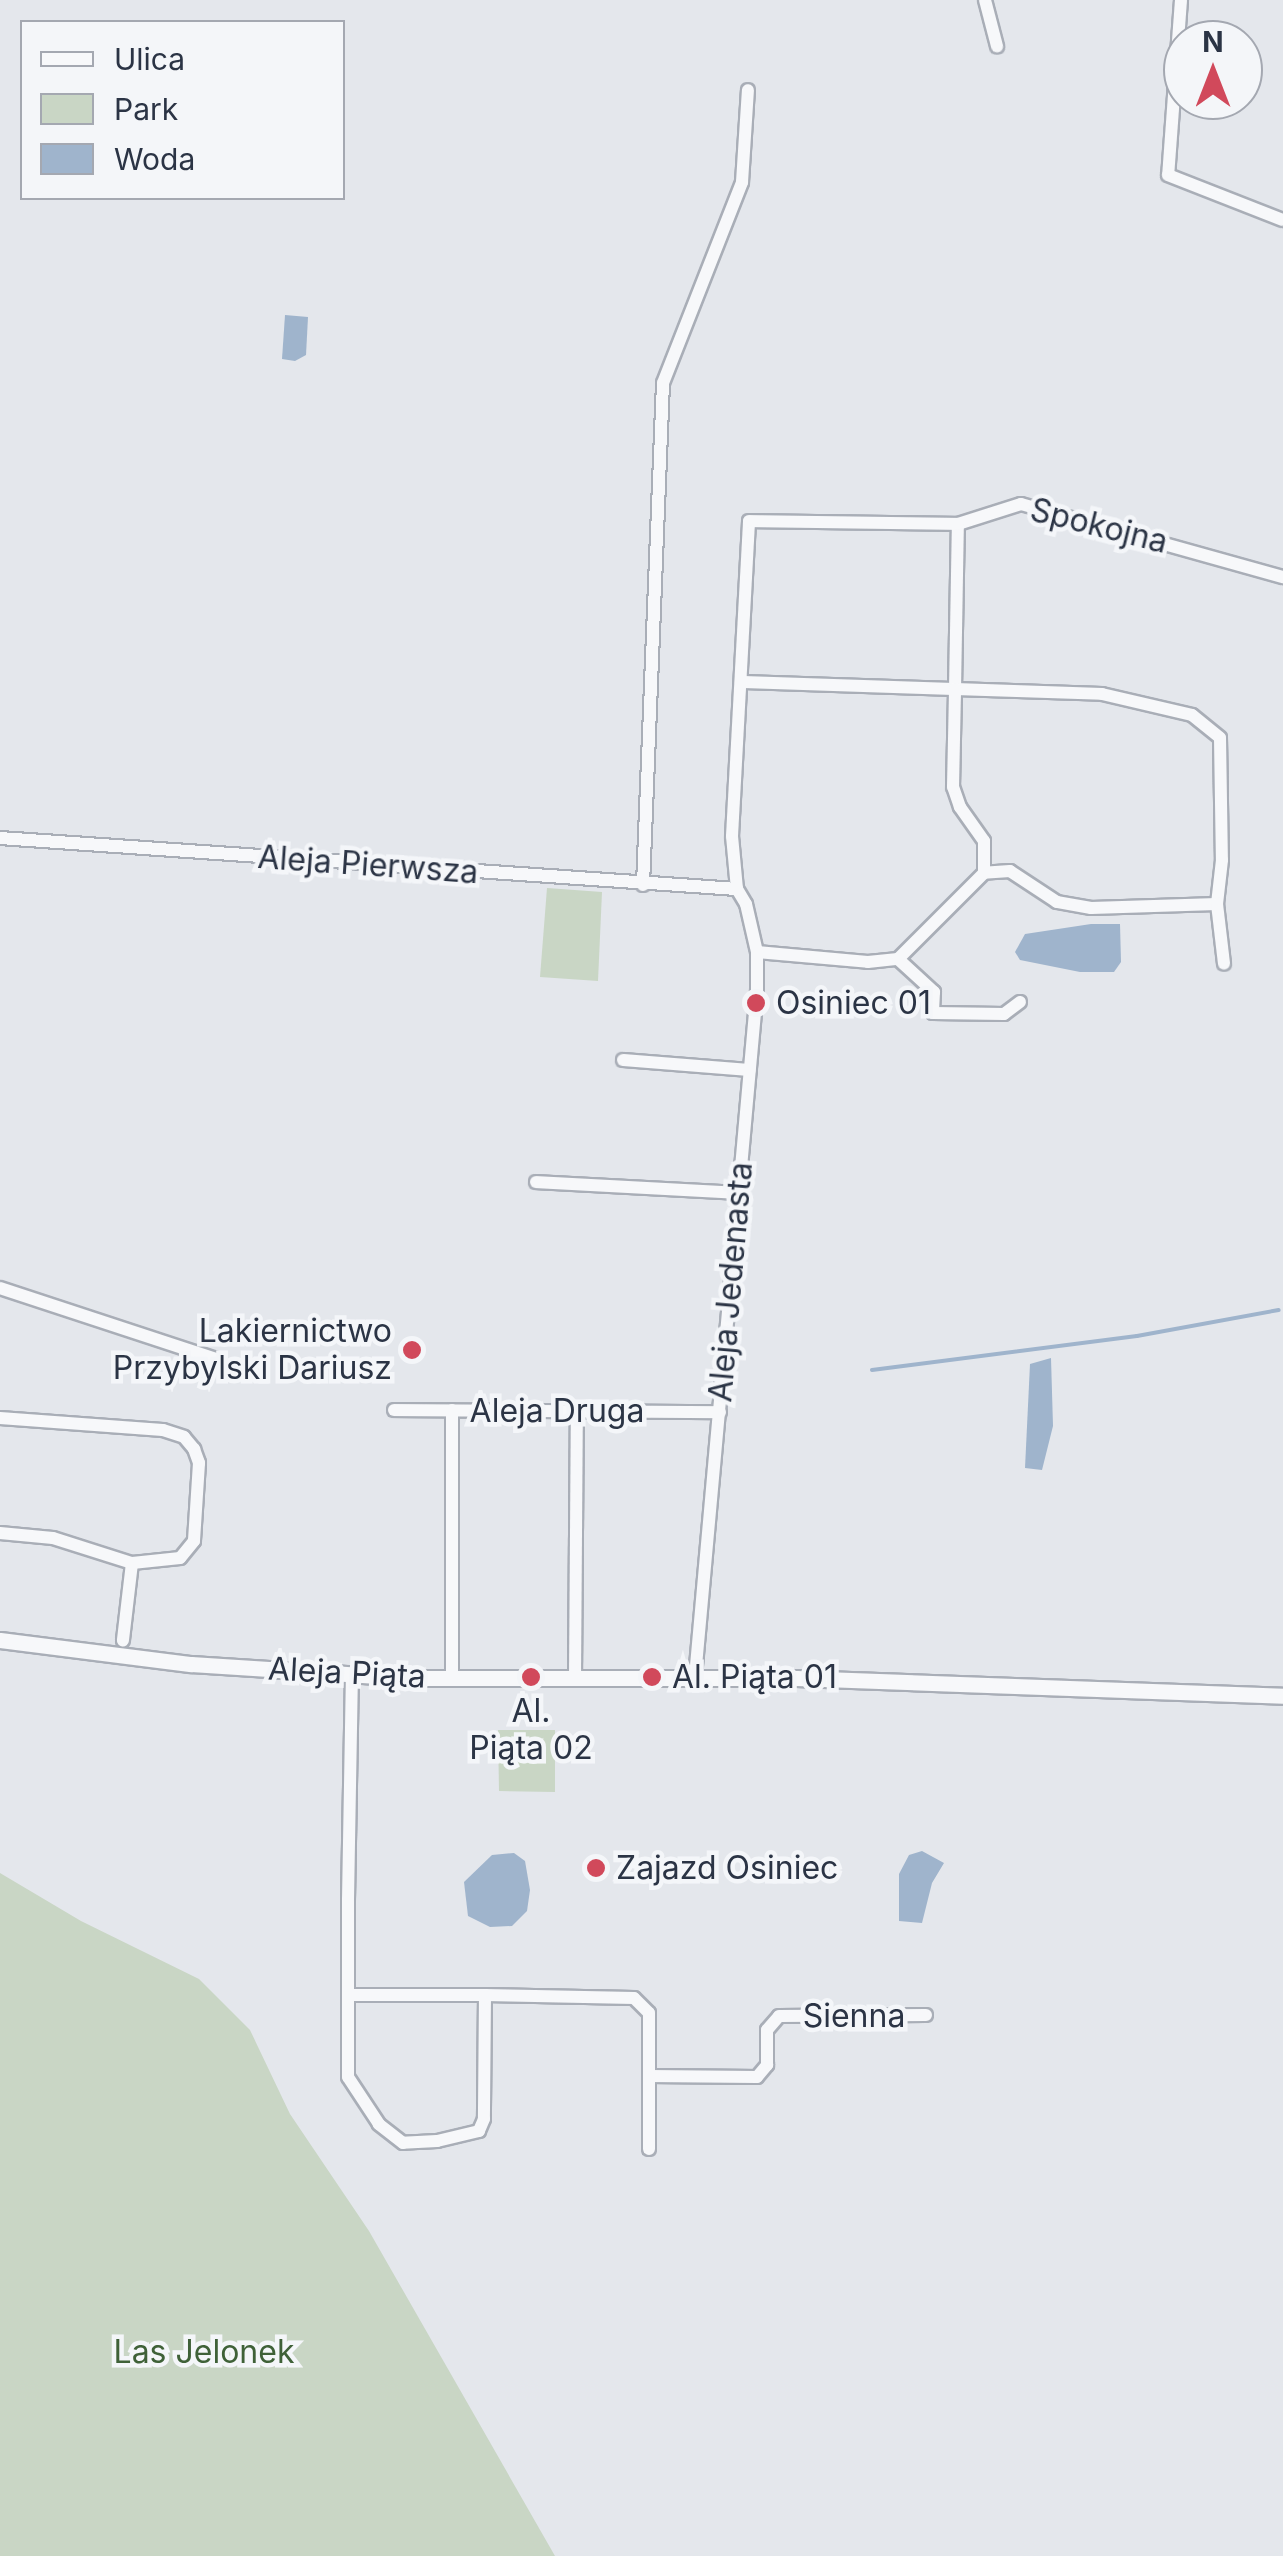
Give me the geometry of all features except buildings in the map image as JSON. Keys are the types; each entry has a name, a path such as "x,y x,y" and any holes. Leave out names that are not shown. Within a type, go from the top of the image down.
{"street":[{"path":"985,0 997,46"},
{"path":"1180,0 1168,174 1283,220"},
{"path":"643,885 663,383 742,182 748,90"},
{"name":"Spokojna","path":"742,682 748,521 958,524 1021,504 1084,518 1283,577"},
{"path":"958,524 953,786 960,808 984,841 984,873"},
{"path":"742,682 1102,694 1192,715 1220,738 1222,860 1217,904 1224,964"},
{"name":"Aleja Jedenasta","path":"696,1678 757,952 746,904 737,890 732,836 742,682"},
{"name":"Aleja Pierwsza","path":"0,838 737,890"},
{"path":"757,952 868,962 898,959 984,873 1010,871 1057,902 1091,908 1217,904"},
{"path":"898,959 934,992 933,1013 1004,1014 1020,1002"},
{"path":"623,1060 750,1070"},
{"path":"536,1182 739,1193"},
{"path":"0,1288 216,1359"},
{"name":"Aleja Druga","path":"394,1410 720,1412"},
{"path":"452,1410 452,1678"},
{"path":"575,1678 577,1410"},
{"path":"0,1418 163,1430 184,1437 199,1462 194,1541 180,1558 132,1563 54,1538 0,1533"},
{"path":"123,1640 132,1563"},
{"name":"Aleja Piąta","path":"0,1640 191,1664 352,1675 696,1678 1283,1696"},
{"path":"352,1675 348,2077 378,2124 398,2141 410,2144 469,2134 482,2126 485,1995"},
{"path":"348,1994 634,1998 649,2013 649,2149"},
{"name":"Sienna","path":"649,2076 757,2077 767,2065 766,2030 779,2016 926,2015"}],"green space":[{"path":"547,888 602,892 598,981 540,977"},
{"path":"498,1730 555,1730 555,1792 499,1791"},
{"name":"Las Jelonek","path":"0,1873 81,1921 199,1979 250,2030 290,2114 369,2231 555,2556 0,2556"}],"water":[{"path":"285,315 308,317 306,355 295,361 282,359"},
{"path":"1091,924 1120,924 1121,962 1114,972 1080,972 1020,960 1015,952 1025,934"},
{"path":"1051,1358 1053,1426 1042,1470 1025,1468 1030,1364"},
{"path":"922,1851 944,1863 932,1883 922,1923 899,1921 899,1874 909,1855"},
{"path":"514,1853 525,1861 530,1890 527,1911 512,1926 490,1927 468,1916 464,1882 492,1855"}],"waterway":[{"path":"872,1370 1137,1336 1279,1310"}],"place":[{"name":"Osiniec 01","path":"756,1003"},
{"name":"Lakiernictwo Przybylski Dariusz","path":"412,1350"},
{"name":"Al. Piąta 02","path":"531,1677"},
{"name":"Al. Piąta 01","path":"652,1677"},
{"name":"Zajazd Osiniec","path":"596,1868"}]}
